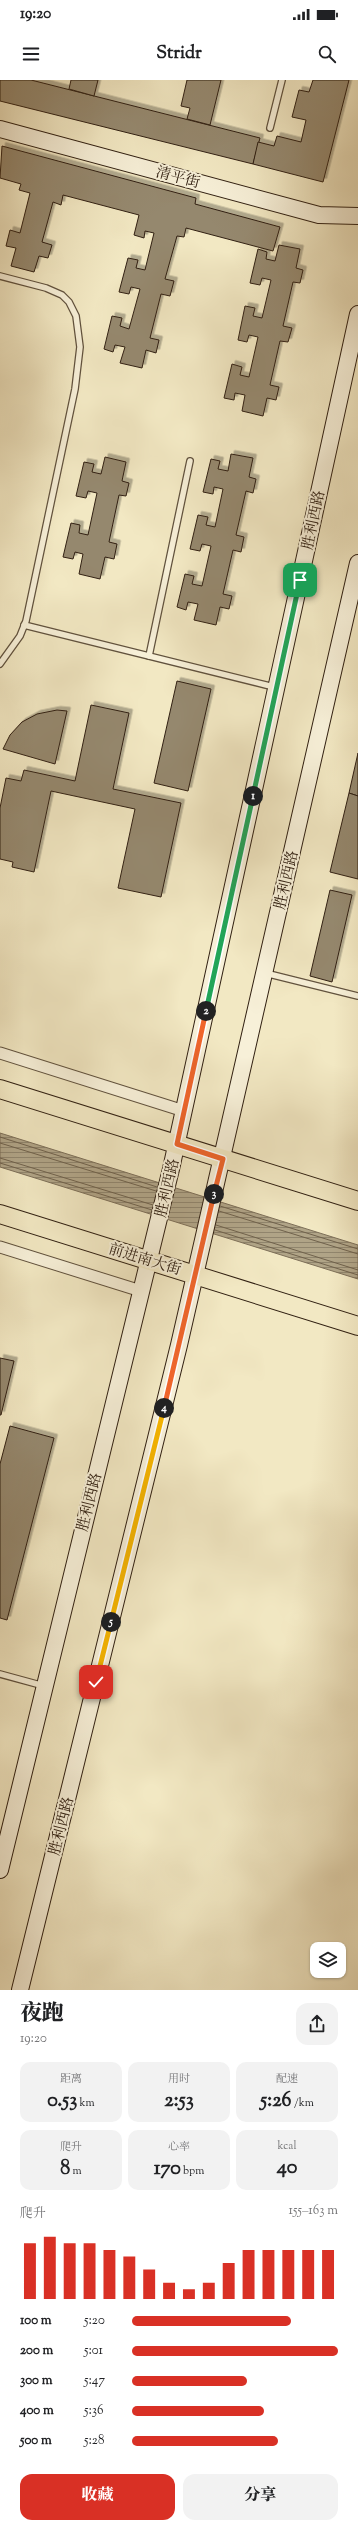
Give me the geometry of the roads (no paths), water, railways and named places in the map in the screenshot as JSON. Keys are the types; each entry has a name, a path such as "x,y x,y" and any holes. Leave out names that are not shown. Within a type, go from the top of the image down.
{"main road":[{"name":"清平街","path":"0,129 319,215 358,216"},
{"name":"胜利西路","path":"0,1870 141,1291 158,1227 358,314"},
{"name":"胜利西路","path":"20,1990 223,1159 358,563"},
{"path":"0,1089 358,1201"},
{"name":"前进南大街","path":"0,1214 358,1326"}],"street":[{"path":"0,1053 184,1111"},
{"path":"0,1247 141,1291"}],"lane":[{"path":"270,128 282,80"},
{"path":"0,276 46,288 62,295 69,302 76,316 80,347 75,389 24,625 20,636 0,664"},
{"path":"149,656 190,461"},
{"path":"24,625 277,687"},
{"path":"265,973 358,996"},
{"path":"0,1674 45,1686"}],"water":[{"path":"0,1133 358,1245 358,1279 0,1167"}]}
